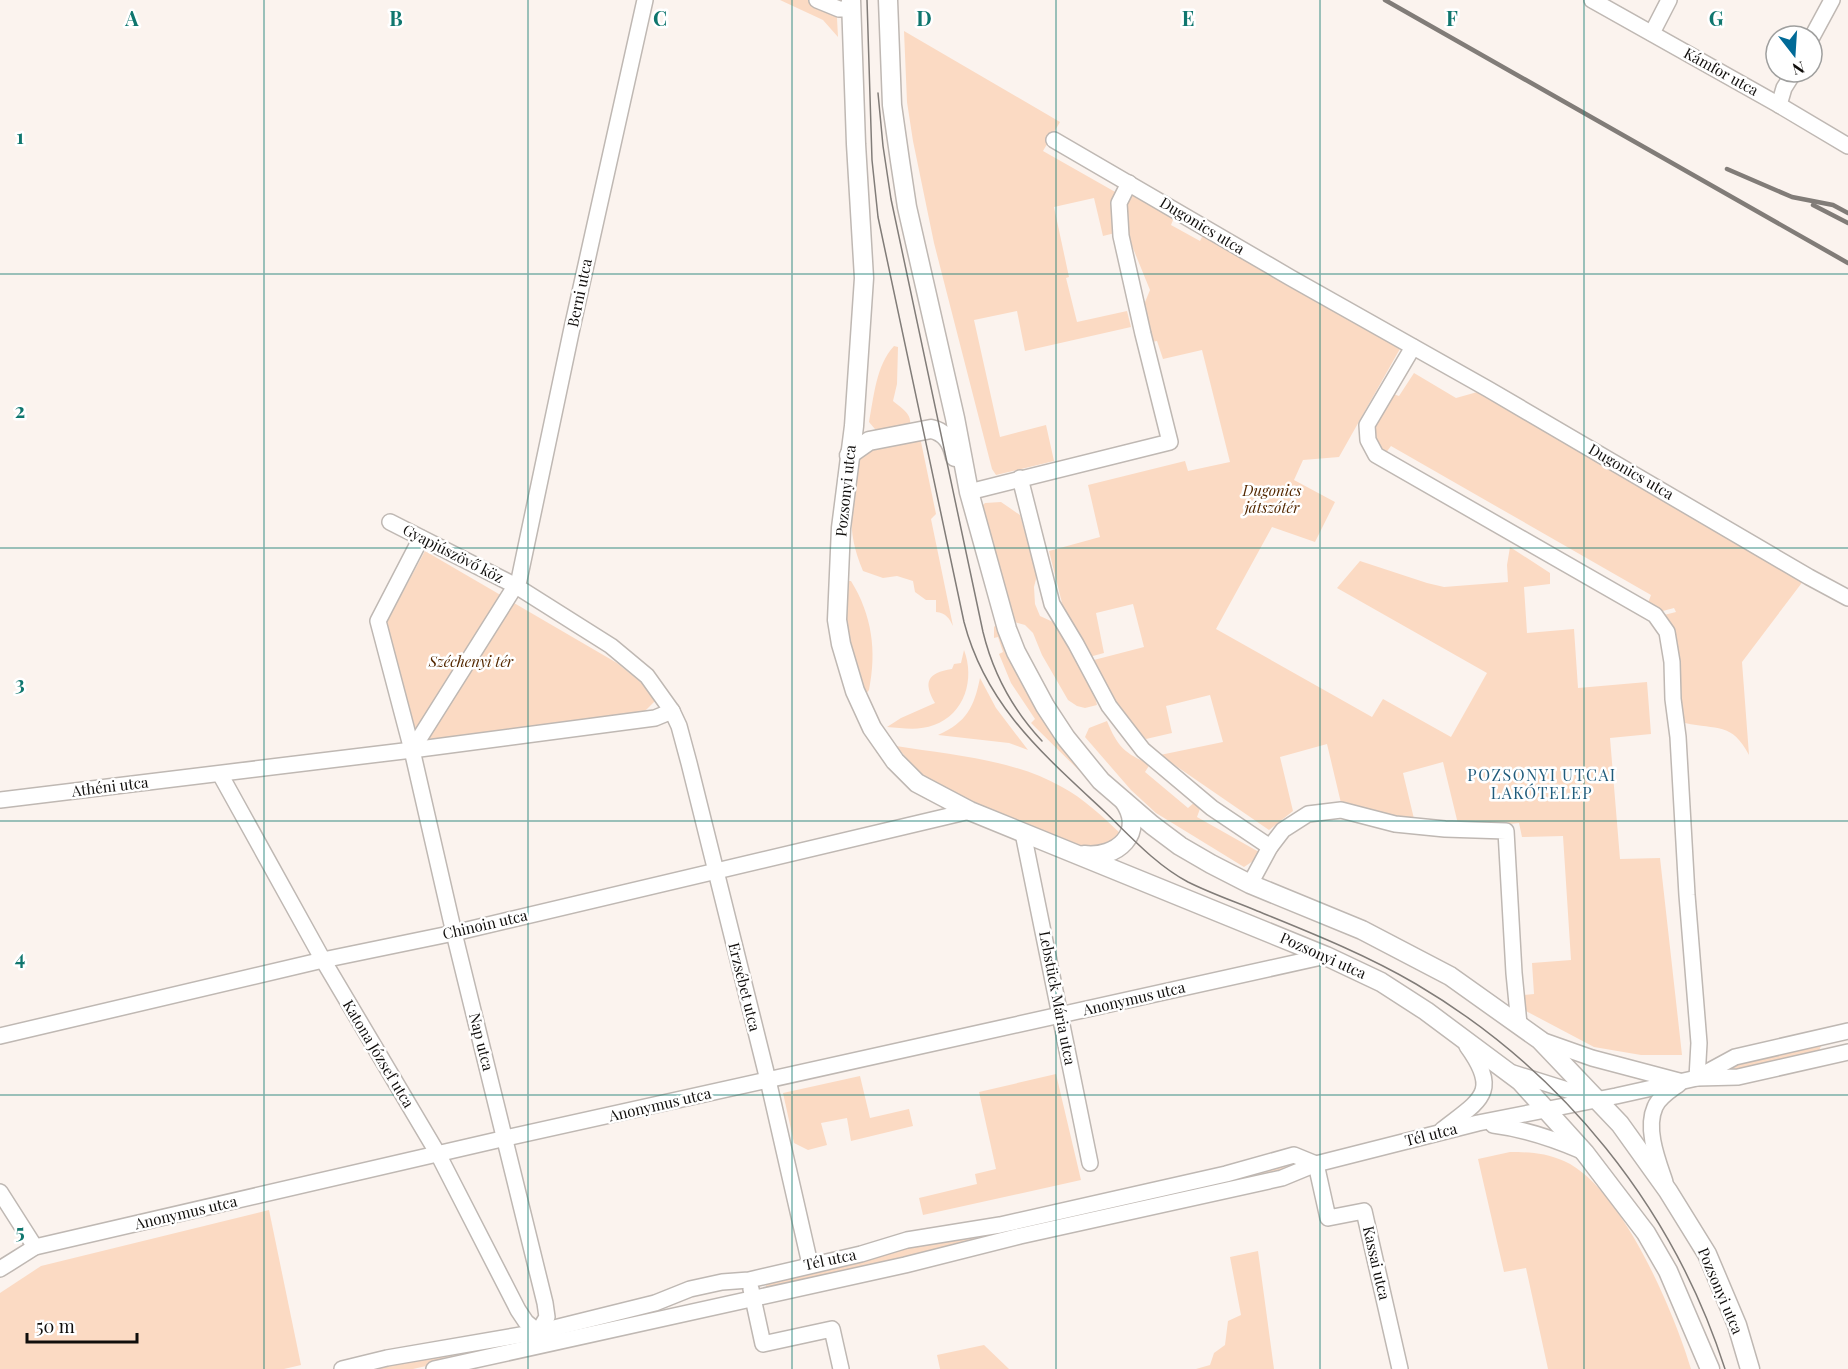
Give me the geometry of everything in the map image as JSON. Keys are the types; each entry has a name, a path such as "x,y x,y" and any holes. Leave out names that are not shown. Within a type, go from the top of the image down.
{"main road":[{"name":"Pozsonyi utca","path":"888,0 892,105 907,207 955,418 969,492 1005,622 1016,652 1045,706 1066,738 1101,781 1180,846 1250,884 1362,930 1450,976 1540,1040 1599,1100 1668,1191 1707,1254 1737,1325 1750,1369"},
{"name":"Pozsonyi utca","path":"850,4 864,278 854,426 841,528 837,620 843,653 855,691 872,728 895,761 917,783 970,811 1326,956 1381,982 1459,1033 1520,1081 1585,1153 1646,1233 1687,1311 1710,1369"},
{"path":"849,455 869,441 925,429 937,430 947,437 952,446 959,473 969,492"},
{"name":"Pozsonyi utca","path":"1070,853 1099,856 1122,844 1132,824 1130,810 1121,797"}],"street":[{"name":"Berni utca","path":"516,586 645,0"},
{"path":"817,0 839,9 850,4"},
{"name":"Kámfor utca","path":"1592,0 1848,146"},
{"path":"1652,33 1670,0"},
{"path":"1819,24 1832,0"},
{"path":"1779,105 1786,84"},
{"name":"Dugonics utca","path":"1054,140 1291,278 1488,388 1809,578 1848,598"},
{"path":"969,492 1170,442 1121,237 1119,203 1129,183"},
{"path":"1413,347 1366,425 1368,441 1376,455 1654,615 1667,632 1678,737 1687,895 1699,1043 1697,1078"},
{"path":"1020,478 1052,604 1109,706 1143,750 1212,808 1270,847"},
{"name":"Gyapjúszövő köz","path":"390,522 516,586"},
{"path":"412,750 378,621 421,538"},
{"path":"220,774 412,750 655,718 672,711 647,676 611,646 516,586 412,750"},
{"name":"Erzsébet utca","path":"672,711 682,735 768,1080 810,1264"},
{"name":"Nap utca","path":"412,750 454,933 545,1303 547,1317 539,1339"},
{"name":"Athéni utca","path":"0,800 220,774"},
{"name":"Katona József utca","path":"220,774 323,960 438,1155 518,1310 539,1339"},
{"path":"1250,884 1282,830 1308,814 1341,810 1395,824 1445,829 1506,831 1519,1024"},
{"name":"Chinoin utca","path":"0,1036 323,960 454,933 970,811"},
{"name":"Lebstück Mária utca","path":"1023,833 1090,1163"},
{"name":"Anonymus utca","path":"0,1269 35,1247 506,1138 1326,956"},
{"path":"1547,1110 1697,1078 1738,1077 1845,1053 1842,1032 1735,1057 1697,1078"},
{"path":"1438,1133 1475,1104 1484,1090 1485,1078 1480,1063 1459,1033"},
{"path":"1540,1040 1592,1058 1682,1082"},
{"path":"1508,1071 1599,1100"},
{"path":"1668,1191 1654,1142 1652,1116 1660,1099 1682,1082"},
{"name":"Tél utca","path":"342,1369 387,1358 539,1339 905,1265 1030,1233 1282,1178 1317,1164 1478,1123 1547,1110"},
{"path":"1478,1123 1518,1128 1540,1134 1585,1153"},
{"name":"Tél utca","path":"434,1369 655,1303 690,1289 722,1282 749,1280 861,1254 907,1240 1000,1225 1215,1177 1294,1155 1317,1164"},
{"name":"Kassai utca","path":"1317,1164 1328,1218 1364,1211 1400,1369"},
{"path":"0,1192 35,1247"},
{"path":"749,1280 763,1344 832,1329 841,1369"}],"green space":[{"path":"780,0 836,0 838,37 823,20"},
{"path":"904,31 1060,122 1043,151 1117,193 1115,233 1103,236 1094,198 1054,207 1069,277 1066,278 1077,322 1127,311 1131,327 1025,351 1017,311 974,320 1000,437 1046,425 1054,461 996,475 992,469 934,243 913,141 907,102"},
{"name":"Dugonics játszótér","path":"1132,191 1175,215 1171,225 1200,241 1205,231 1401,347 1339,457 1303,460 1294,480 1335,502 1315,542 1272,527 1216,629 1372,717 1383,699 1451,737 1487,673 1337,588 1360,561 1444,587 1508,582 1507,565 1510,547 1550,573 1550,584 1524,587 1527,633 1574,629 1578,688 1647,682 1651,734 1610,738 1620,859 1660,858 1682,1055 1641,1055 1594,1047 1524,1010 1523,995 1534,994 1532,963 1571,960 1563,836 1522,837 1519,823 1489,826 1458,824 1443,762 1403,773 1415,823 1341,803 1327,744 1280,757 1293,811 1269,830 1160,755 1223,742 1210,695 1166,706 1172,733 1146,739 1117,707 1090,661 1144,647 1133,604 1096,613 1104,653 1078,660 1093,690 1097,705 1085,708 1068,700 1042,655 1033,633 1025,625 1014,622 980,508 985,503 1001,502 1020,515 1037,575 1034,587 1035,604 1040,616 1053,622 1066,619 1049,551 1100,537 1088,485 1185,461 1188,471 1230,462 1202,350 1163,359 1157,341 1152,342 1143,307 1150,290 1128,236 1123,208"},
{"path":"894,346 898,347 897,384 893,401 907,413 910,425 909,430 880,435 869,422 879,372"},
{"path":"1414,373 1456,398 1488,389 1807,576 1742,662 1749,755 1743,744 1730,732 1685,723 1680,711 1664,615 1676,612 1674,608 1659,612 1648,603 1651,595 1391,446 1385,454 1376,443 1374,429 1393,394 1399,396"},
{"path":"920,437 936,514 931,519 953,626 947,616 936,612 936,600 926,600 915,592 913,581 897,576 883,578 863,571 854,543 851,519 856,464 861,457 875,448"},
{"name":"Széchenyi tér","path":"425,551 617,663 648,688 655,701 640,716 418,741 386,623"},
{"path":"848,581 851,581 864,607 871,634 873,661 869,690 866,694 849,638 845,609"},
{"path":"998,623 1116,804 1114,805 1031,723 1035,719 1011,683 999,654 1003,652 998,637 994,638 994,627"},
{"path":"964,650 968,684 960,704 953,713 945,720 928,727 910,729 887,727 935,703 929,689 932,676 952,669 954,664 961,663"},
{"path":"980,678 996,708 1028,750 1009,743 938,735 956,725 968,712"},
{"path":"1107,721 1114,737 1128,753 1150,764 1145,772 1188,808 1197,800 1202,803 1197,817 1259,852 1256,859 1244,867 1156,813 1131,790 1085,737 1089,728"},
{"path":"896,746 981,759 1023,770 1062,787 1078,797 1120,833 1106,847 1088,849 1009,818 925,779"},
{"path":"1817,1044 1821,1046 1819,1051 1715,1074 1729,1064"},
{"path":"1056,1074 1081,1180 923,1215 919,1198 977,1184 975,1174 996,1169 979,1092"},
{"path":"860,1076 870,1118 909,1109 913,1126 851,1141 847,1118 821,1123 827,1145 808,1150 794,1143 783,1093"},
{"path":"1510,1152 1551,1156 1564,1161 1585,1175 1606,1196 1625,1223 1658,1285 1691,1369 1548,1369 1526,1268 1504,1272 1478,1159"},
{"path":"1298,1163 1297,1168 770,1288 766,1287 766,1283 905,1245"},
{"path":"269,1210 301,1365 284,1369 0,1369 0,1293 41,1266"},
{"path":"1258,1251 1274,1369 1196,1369 1210,1365 1214,1353 1225,1345 1228,1321 1241,1315 1230,1257"},
{"path":"496,1343 522,1344 413,1369 374,1369 386,1364"},
{"path":"984,1345 1009,1369 940,1369 937,1355"}],"tram line":[{"path":"867,0 872,160 878,217 964,622 974,652 1002,704 1019,727 1059,769 1144,849 1176,875 1205,890 1337,944 1397,973 1469,1019 1519,1058 1564,1101 1606,1148 1643,1199 1675,1253 1703,1309 1725,1369"},
{"path":"878,93 891,199 983,632 992,662 1005,690 1022,717 1042,741"}],"railway":[{"path":"1385,0 1848,263"},
{"path":"1727,169 1792,197 1833,205 1848,213"},
{"path":"1813,205 1848,223"}],"district":[{"name":"POZSONYI UTCAI LAKÓTELEP","path":"1542,784"}]}
